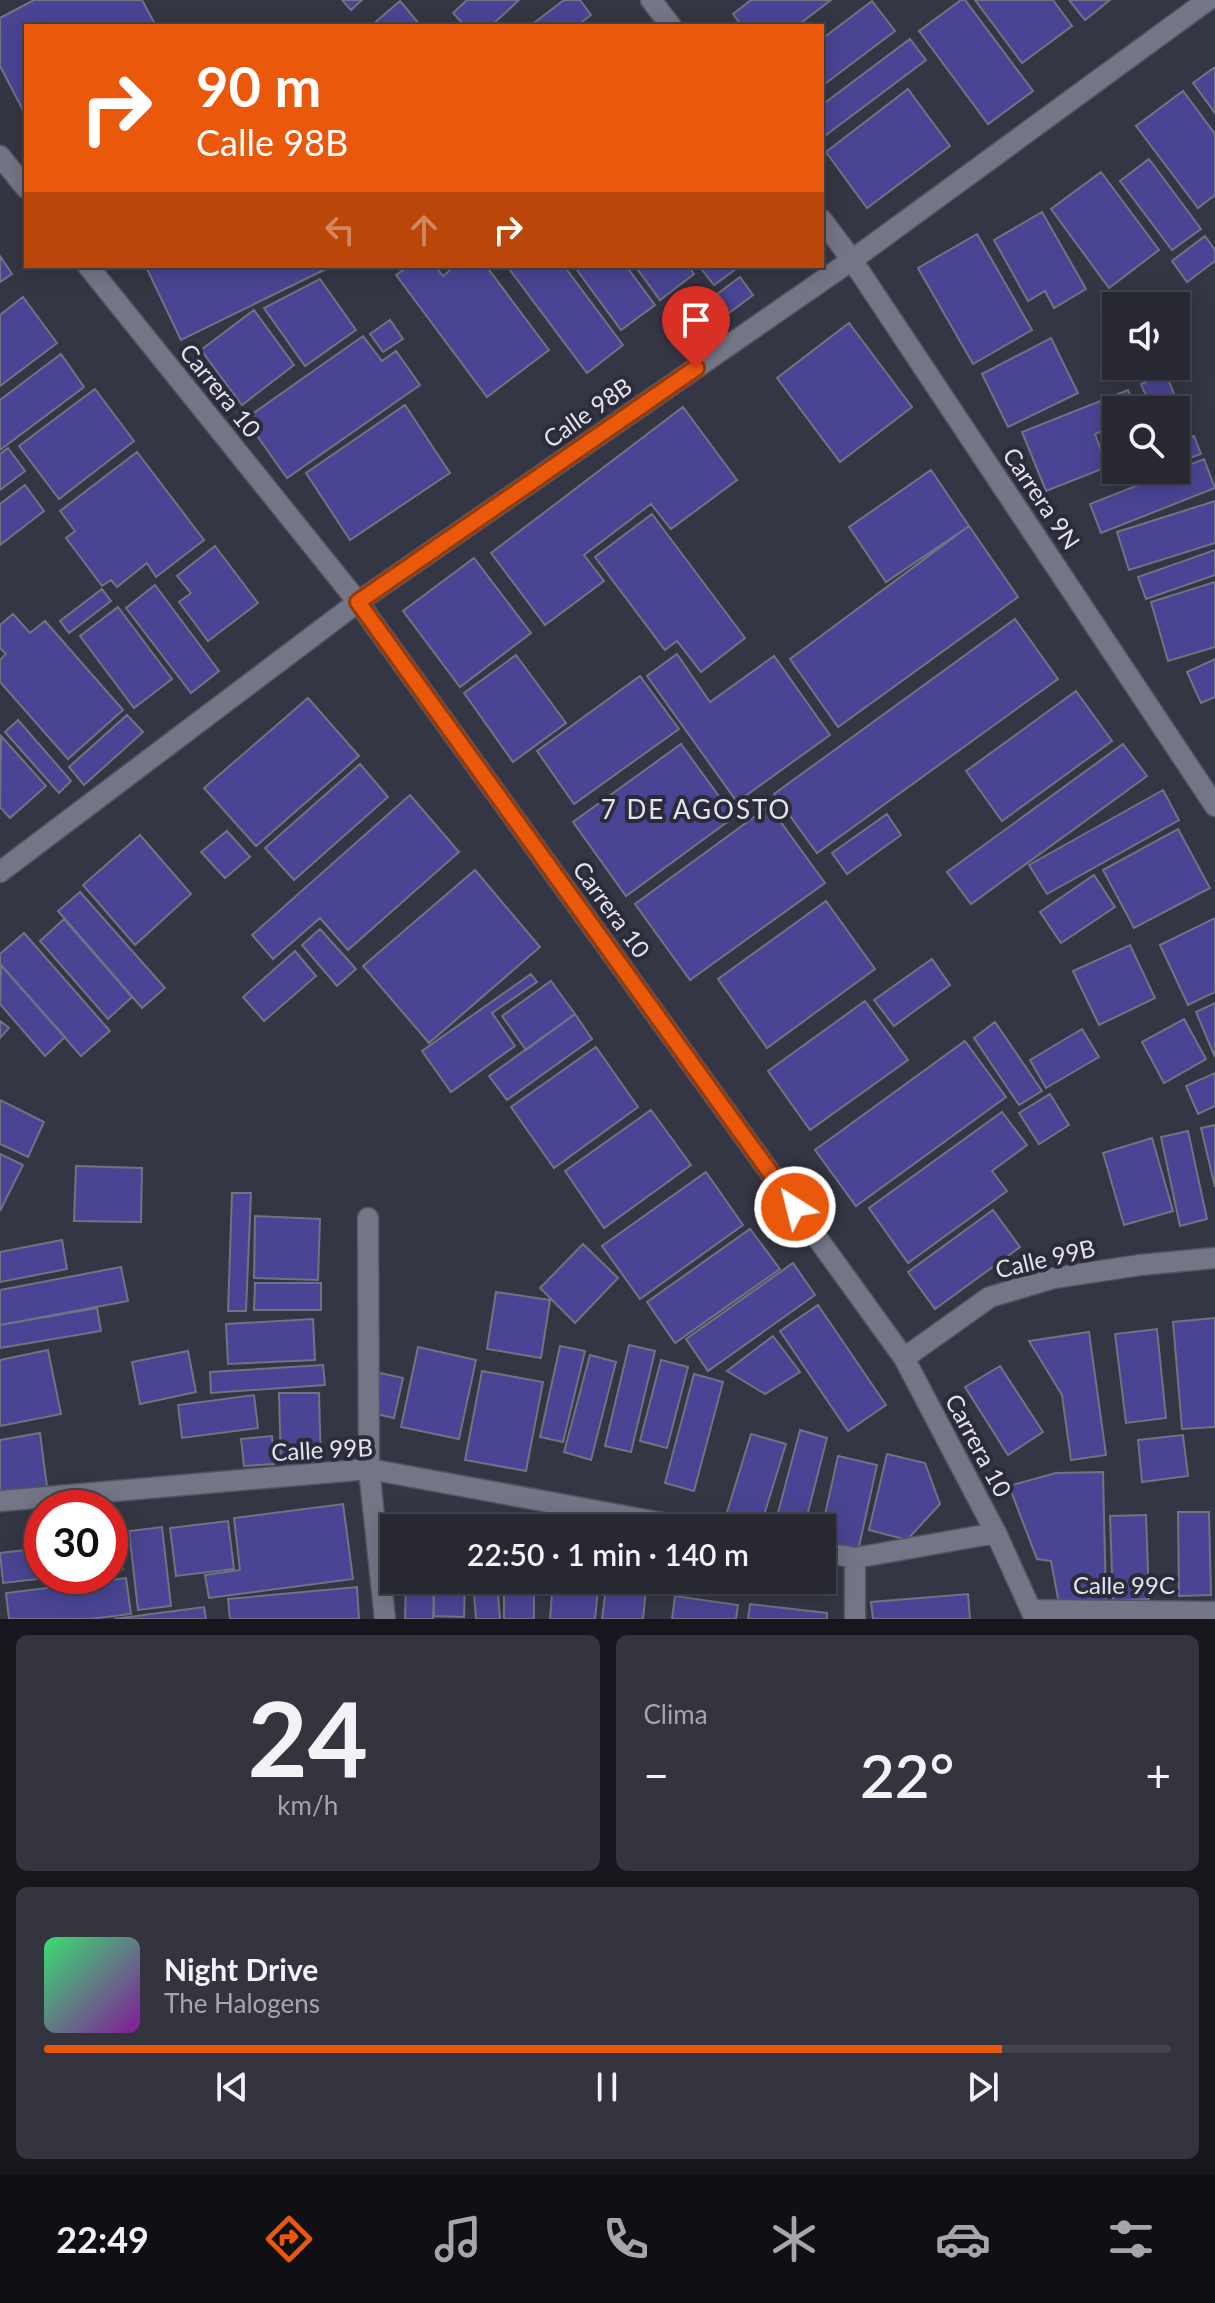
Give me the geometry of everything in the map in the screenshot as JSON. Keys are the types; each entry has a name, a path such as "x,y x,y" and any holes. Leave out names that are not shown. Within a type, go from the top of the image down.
{"street":[{"path":"651,0 669,24"},
{"name":"Calle 98B","path":"0,872 358,602 852,260 1208,0"},
{"path":"0,156 24,186"},
{"name":"Carrera 9N","path":"824,223 852,260 1215,806"},
{"name":"Carrera 10","path":"90,268 358,602 904,1358 996,1533 1034,1614"},
{"path":"368,1218 369,1469 385,1619"},
{"name":"Calle 99B","path":"904,1358 990,1297 1054,1278 1215,1258"},
{"name":"Calle 99B","path":"0,1501 369,1469 614,1514"},
{"path":"836,1555 855,1558 996,1533"},
{"path":"855,1558 855,1619"},
{"name":"Calle 99C","path":"1034,1614 1215,1612"}],"building":[{"path":"34,0 142,0 155,24 24,24 24,112 0,66 0,18"},
{"path":"342,0 362,0 351,10"},
{"path":"467,0 519,0 493,24 463,24 453,13"},
{"path":"564,0 580,0 591,15 580,24 533,24"},
{"path":"751,0 831,0 800,24 740,24 733,14"},
{"path":"965,0 1033,91 988,124 919,31"},
{"path":"975,0 1053,0 1072,26 1022,63"},
{"path":"1069,0 1110,0 1085,20"},
{"path":"400,1 419,24 373,24"},
{"path":"872,1 895,31 824,84 824,37"},
{"path":"910,39 926,60 824,136 824,104"},
{"path":"1215,67 1215,113 1193,83"},
{"path":"908,89 950,146 867,208 826,152"},
{"path":"1183,91 1215,134 1215,195 1198,208 1136,126"},
{"path":"1149,159 1201,229 1172,250 1120,181"},
{"path":"1101,172 1159,250 1109,288 1051,209"},
{"path":"1042,212 1086,289 1054,308 1045,291 1028,301 994,240"},
{"path":"977,234 1032,330 973,364 918,268"},
{"path":"1205,236 1215,250 1215,261 1187,282 1172,261"},
{"path":"0,256 12,274 0,282"},
{"path":"146,268 328,268 181,340"},
{"path":"406,268 437,268 443,276 453,268 488,268 549,350 487,397 396,275"},
{"path":"508,268 565,268 623,345 587,373"},
{"path":"575,268 627,268 655,305 621,330"},
{"path":"636,268 690,268 694,274 660,300"},
{"path":"701,268 737,268 714,285"},
{"path":"740,277 753,295 725,316 712,298"},
{"path":"320,279 356,330 305,366 264,308"},
{"path":"23,297 57,343 0,386 0,315"},
{"path":"254,310 294,365 242,405 201,350"},
{"path":"390,320 403,339 383,352 370,334"},
{"path":"849,323 912,407 840,462 777,378"},
{"path":"363,336 382,361 396,351 420,385 287,478 245,419"},
{"path":"1051,338 1078,393 1008,427 982,374"},
{"path":"61,354 84,387 0,450 0,400"},
{"path":"1151,380 1168,380 1175,396 1146,396 1141,384"},
{"path":"95,389 134,441 59,499 19,446"},
{"path":"1128,390 1130,396 1113,396"},
{"path":"1102,400 1102,431 1095,434 1102,453 1102,469 1046,491 1022,432"},
{"path":"405,405 450,473 350,540 306,473"},
{"path":"683,407 737,480 671,529 651,504 584,555 604,581 545,625 491,553"},
{"path":"1194,436 1201,454 1190,458 1190,438"},
{"path":"8,448 25,471 0,490 0,454"},
{"path":"137,452 204,540 156,577 147,563 117,587 111,580 102,586 66,538 75,531 60,511"},
{"path":"1204,459 1215,488 1101,533 1090,504 1141,484 1190,484 1190,465"},
{"path":"931,470 969,526 886,582 849,527"},
{"path":"25,485 44,511 0,545 0,504"},
{"path":"1215,501 1215,543 1129,570 1117,532"},
{"path":"652,514 745,638 701,672 677,641 665,650 595,557"},
{"path":"969,526 1018,597 838,727 790,659"},
{"path":"215,546 258,603 208,641 179,602 191,593 177,576"},
{"path":"1215,550 1215,575 1146,599 1138,577"},
{"path":"474,558 531,633 460,687 403,611"},
{"path":"1215,582 1215,647 1168,661 1151,602"},
{"path":"155,585 219,671 191,693 126,608"},
{"path":"102,589 111,601 69,633 60,621"},
{"path":"118,607 172,679 134,708 80,636"},
{"path":"13,614 30,633 45,621 123,710 68,759 0,682 0,660 6,654 0,648 0,625"},
{"path":"1015,619 1058,679 817,853 774,794"},
{"path":"677,654 710,702 774,656 830,735 737,802 647,676"},
{"path":"516,655 566,723 513,762 464,693"},
{"path":"1215,659 1215,697 1201,703 1187,672"},
{"path":"640,676 679,729 574,804 537,751"},
{"path":"1076,691 1112,741 1002,821 966,771"},
{"path":"308,698 359,756 256,846 204,788"},
{"path":"127,715 143,732 84,785 69,767"},
{"path":"18,720 71,781 59,793 5,732"},
{"path":"1,736 46,786 10,818 0,807"},
{"path":"681,744 734,817 626,896 573,822"},
{"path":"1123,744 1147,776 971,904 947,872"},
{"path":"360,764 388,797 294,880 265,848"},
{"path":"1163,790 1179,820 1047,894 1029,865"},
{"path":"410,795 459,852 348,950 320,918 273,959 252,935"},
{"path":"769,806 825,883 690,980 635,904"},
{"path":"887,814 901,835 847,874 832,853"},
{"path":"1178,829 1210,888 1134,928 1103,870"},
{"path":"227,831 250,857 225,878 201,852"},
{"path":"140,835 191,894 135,945 83,885"},
{"path":"475,870 540,947 429,1043 363,966"},
{"path":"1094,875 1115,907 1061,943 1040,912"},
{"path":"80,892 165,988 142,1008 58,911"},
{"path":"826,901 875,969 767,1048 718,979"},
{"path":"1215,918 1215,992 1188,1005 1160,945"},
{"path":"64,919 132,997 108,1019 40,941"},
{"path":"320,929 356,969 337,986 302,945"},
{"path":"24,933 110,1031 81,1056 0,964 0,954"},
{"path":"1130,945 1155,998 1099,1025 1073,971"},
{"path":"295,951 316,976 264,1021 243,997"},
{"path":"932,959 950,985 894,1026 874,1000"},
{"path":"1,965 65,1037 45,1056 0,1004"},
{"path":"531,974 537,982 492,1013 515,1046 451,1092 422,1051"},
{"path":"551,981 575,1014 526,1050 502,1016"},
{"path":"865,1001 908,1060 810,1130 768,1071"},
{"path":"1215,1003 1215,1057 1196,1012"},
{"path":"575,1014 592,1039 507,1100 489,1076"},
{"path":"1184,1019 1206,1059 1164,1083 1142,1042"},
{"path":"0,1021 9,1028 0,1038"},
{"path":"995,1022 1042,1091 1019,1105 974,1038"},
{"path":"1082,1029 1099,1057 1046,1088 1030,1060"},
{"path":"965,1041 1006,1097 856,1206 815,1150"},
{"path":"596,1047 638,1107 554,1168 511,1107"},
{"path":"1215,1073 1215,1106 1198,1114 1186,1086"},
{"path":"1050,1094 1069,1125 1039,1144 1019,1113"},
{"path":"0,1100 44,1122 28,1157 0,1144"},
{"path":"651,1110 691,1165 604,1228 565,1171"},
{"path":"1002,1112 1027,1145 992,1171 1007,1191 908,1263 869,1208"},
{"path":"1215,1125 1215,1187 1201,1128"},
{"path":"1188,1131 1207,1219 1180,1226 1161,1137"},
{"path":"1152,1138 1173,1211 1124,1225 1103,1153"},
{"path":"0,1154 23,1165 0,1211"},
{"path":"76,1166 142,1168 141,1222 74,1221"},
{"path":"706,1172 743,1225 640,1299 602,1246"},
{"path":"232,1193 251,1193 246,1311 228,1311"},
{"path":"993,1210 1020,1247 935,1309 908,1272"},
{"path":"255,1216 320,1219 318,1280 254,1278"},
{"path":"750,1229 780,1269 675,1343 647,1302"},
{"path":"62,1240 67,1269 0,1282 0,1252"},
{"path":"583,1244 618,1278 575,1323 540,1288"},
{"path":"793,1263 815,1295 708,1371 686,1339"},
{"path":"121,1267 128,1301 0,1325 0,1290"},
{"path":"255,1283 321,1283 321,1310 254,1310"},
{"path":"496,1292 550,1300 541,1358 487,1349"},
{"path":"818,1305 886,1405 848,1431 780,1331"},
{"path":"97,1308 101,1331 0,1348 0,1325"},
{"path":"1215,1318 1215,1427 1182,1429 1173,1322"},
{"path":"313,1319 315,1360 228,1364 226,1324"},
{"path":"1157,1329 1166,1418 1126,1423 1115,1334"},
{"path":"1089,1332 1106,1455 1071,1460 1062,1395 1029,1341"},
{"path":"773,1336 800,1372 765,1394 727,1371"},
{"path":"629,1345 655,1351 631,1452 605,1446"},
{"path":"560,1346 585,1351 563,1442 540,1437"},
{"path":"418,1347 476,1360 459,1439 401,1427"},
{"path":"48,1350 61,1414 0,1426 0,1360"},
{"path":"188,1351 196,1392 140,1404 132,1362"},
{"path":"590,1355 616,1362 591,1460 564,1452"},
{"path":"661,1360 688,1367 667,1448 640,1441"},
{"path":"323,1365 325,1385 211,1393 210,1372"},
{"path":"1000,1366 1043,1432 1008,1455 965,1387"},
{"path":"482,1371 543,1382 526,1471 465,1460"},
{"path":"380,1373 403,1378 394,1418 372,1413"},
{"path":"694,1374 723,1382 694,1491 665,1483"},
{"path":"279,1393 319,1393 321,1466 281,1467"},
{"path":"254,1395 258,1428 182,1438 178,1405"},
{"path":"800,1430 827,1438 808,1514 778,1514"},
{"path":"40,1433 47,1487 0,1494 0,1440"},
{"path":"751,1434 786,1444 764,1514 726,1514"},
{"path":"1183,1435 1188,1476 1142,1482 1138,1440"},
{"path":"272,1436 274,1464 244,1466 241,1439"},
{"path":"887,1454 925,1463 940,1504 907,1540 869,1530"},
{"path":"838,1456 877,1465 858,1551 836,1546 836,1514 825,1514"},
{"path":"1103,1472 1106,1602 1059,1604 1051,1561 1037,1559 1009,1486 1056,1473"},
{"path":"343,1504 353,1579 209,1598 205,1575 240,1570 234,1518"},
{"path":"1178,1512 1209,1512 1211,1595 1179,1596"},
{"path":"1146,1515 1149,1599 1113,1601 1110,1516"},
{"path":"228,1521 234,1569 176,1576 170,1528"},
{"path":"162,1527 171,1606 138,1610 129,1531"},
{"path":"24,1550 24,1581 3,1583 0,1553"},
{"path":"357,1587 359,1619 230,1619 228,1599"},
{"path":"128,1592 131,1614 90,1619 9,1619 6,1593"},
{"path":"406,1594 434,1594 433,1619 405,1619"},
{"path":"434,1594 465,1594 464,1617 434,1616"},
{"path":"474,1594 498,1594 500,1619 476,1619"},
{"path":"504,1594 534,1594 534,1619 504,1619"},
{"path":"552,1594 598,1594 595,1619 550,1619"},
{"path":"605,1594 646,1594 643,1619 602,1619"},
{"path":"968,1594 970,1619 873,1619 871,1602"},
{"path":"675,1596 738,1605 736,1619 672,1619"},
{"path":"750,1604 827,1613 827,1619 748,1619"},
{"path":"204,1607 206,1619 114,1619"}],"district":[{"name":"7 DE AGOSTO","path":"696,809"}],"route":[{"path":"696,368 358,602 795,1207"}]}
